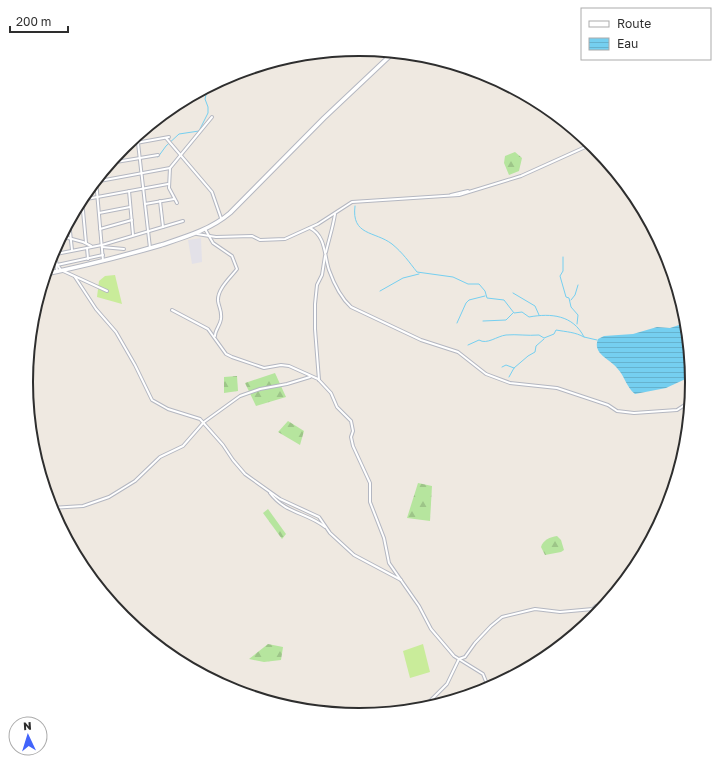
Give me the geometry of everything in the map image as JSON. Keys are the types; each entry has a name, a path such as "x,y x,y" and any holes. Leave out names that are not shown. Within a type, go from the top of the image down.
{"street":[{"path":"52,272 103,261 196,234 222,220 324,118 389,57"},
{"path":"177,203 168,184 170,168 212,117"},
{"path":"150,248 138,143 168,137 180,154 212,192 222,220"},
{"path":"196,234 209,236 252,236 260,240 273,240 290,237 310,228 352,202 459,195 521,176 586,147"},
{"path":"119,161 158,154"},
{"path":"103,180 170,168"},
{"path":"90,198 168,184"},
{"path":"96,189 103,261"},
{"path":"128,191 133,235"},
{"path":"145,204 174,199"},
{"path":"160,201 163,227"},
{"path":"99,212 130,207"},
{"path":"82,210 88,259"},
{"path":"319,381 314,329 315,304 328,242 333,232 335,213"},
{"path":"100,230 132,220"},
{"path":"102,246 133,235 183,221"},
{"path":"310,228 319,236 326,254 329,269 338,292 343,300 352,307 421,340 458,352 481,370 501,380 558,388 608,405 617,411 634,413 677,410 685,405"},
{"path":"205,229 213,243 218,248 232,256 237,269 223,286 219,298 221,315 220,327 215,331 215,337"},
{"path":"70,233 72,250"},
{"path":"70,238 83,242 87,246"},
{"path":"60,253 87,246 102,246 124,249"},
{"path":"57,265 103,256"},
{"path":"57,261 59,270 107,291"},
{"path":"75,277 96,309 116,332 135,365 152,400 168,409 192,415 204,422 238,466 269,492 281,506 310,517 326,528 354,555 375,568 402,581"},
{"path":"172,310 208,328 226,354 245,363 264,368 281,365 289,366 319,381 331,393 337,407 351,421 354,431 352,437 353,446 370,483 370,502 384,538 387,559 395,573 419,606 428,625 459,659 483,674 487,683"},
{"path":"58,508 83,506 109,497 121,490 142,476 155,460 179,446 183,446 204,422 246,393 310,377"},
{"path":"269,492 319,518 326,528"},
{"path":"459,659 465,658 475,643 502,617 535,609 560,612 593,609 597,606"},
{"path":"431,700 447,684 459,659"}],"shaded area":[{"path":"201,238 202,262 192,264 188,240"}],"green space":[{"path":"515,152 522,158 519,171 509,175 504,163 505,156"},
{"path":"115,275 122,304 97,297 99,281 105,276"},
{"path":"275,373 286,397 256,406 245,383"},
{"path":"237,376 238,391 224,393 224,377"},
{"path":"288,421 304,431 300,445 278,432"},
{"path":"418,483 432,486 430,521 407,518"},
{"path":"268,509 286,534 282,539 263,513"},
{"path":"557,536 561,540 564,550 545,555 541,547 543,542"},
{"path":"268,644 283,647 281,660 264,662 249,659"},
{"path":"423,644 430,672 410,678 403,651"}],"water":[{"path":"681,324 686,379 666,388 635,394 620,371 597,349 598,339 604,336 633,334 657,327 670,328"}],"waterway":[{"path":"158,157 166,146 179,134 199,131 208,113 208,107 205,99 206,94"},
{"path":"355,206 355,216 360,228 392,244 403,254 417,272 453,277 468,284 479,284 485,291 487,298 504,300 514,313 522,312 529,317 545,315 561,317 574,324 584,337 597,340"},
{"path":"563,257 563,271 560,276 566,297 569,298 571,307 578,315 577,324"},
{"path":"380,291 403,278 419,274"},
{"path":"571,300 575,295 578,285"},
{"path":"513,293 535,306 539,315"},
{"path":"457,323 466,303 469,300 485,296"},
{"path":"483,321 506,320 513,313"},
{"path":"468,345 479,340 489,341 506,335 539,335 544,338 554,334 556,330 574,333 584,337"},
{"path":"509,377 514,368 535,352 536,346 544,339"},
{"path":"502,367 506,365 514,368"}]}
